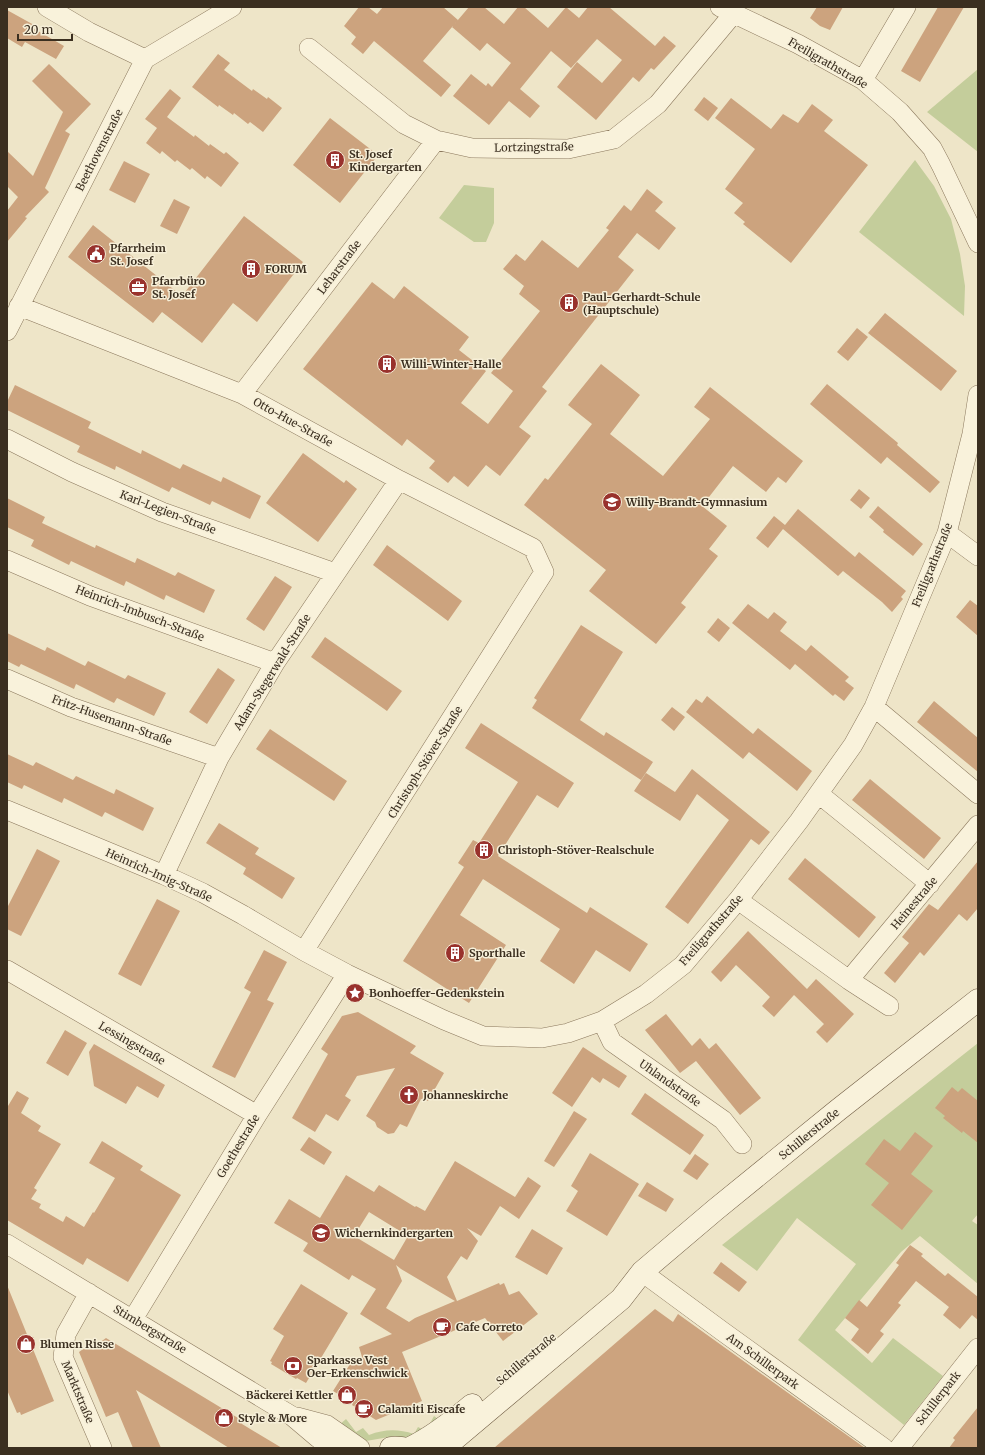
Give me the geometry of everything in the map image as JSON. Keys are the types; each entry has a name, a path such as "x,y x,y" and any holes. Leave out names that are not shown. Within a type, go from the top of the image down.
{"main road":[{"name":"Schillerstraße","path":"444,1448 621,1299 642,1272 832,1115 978,1000"},
{"name":"Schillerstraße","path":"410,1448 426,1440 454,1420 612,1287 642,1272"},
{"path":"391,1448 402,1448"}],"street":[{"path":"47,7 89,32 145,60 232,7"},
{"path":"863,80 906,7"},
{"name":"Freiligrathstraße","path":"727,10 814,53 863,80 900,112 932,148 978,243"},
{"name":"Lortzingstraße","path":"309,48 404,124 436,140 472,148 568,149 614,139 658,104 727,10"},
{"name":"Beethovenstraße","path":"7,332 145,60"},
{"name":"Leharstraße","path":"242,394 436,140"},
{"name":"Otto-Hue-Straße","path":"20,306 242,394 399,480 533,548 544,572"},
{"name":"Freiligrathstraße","path":"304,952 444,1020 483,1036 542,1038 568,1033 602,1020 646,994 683,965 738,900 800,821 853,745 874,707 947,533 972,434 978,395"},
{"name":"Karl-Legien-Straße","path":"7,439 72,472 162,512 335,573"},
{"name":"Adam-Stegerwald-Straße","path":"164,875 219,758 275,663 399,480"},
{"path":"947,533 978,556"},
{"name":"Heinrich-Imbusch-Straße","path":"7,560 90,596 275,663"},
{"name":"Christoph-Stöver-Straße","path":"304,952 544,572"},
{"name":"Fritz-Husemann-Straße","path":"7,679 71,707 219,758"},
{"path":"874,707 978,794"},
{"path":"819,794 930,884"},
{"name":"Heinrich-Imig-Straße","path":"7,810 164,875 202,893 243,915 304,952"},
{"name":"Heinestraße","path":"849,980 978,825"},
{"path":"738,900 849,980 889,1006"},
{"name":"Lessingstraße","path":"7,970 256,1115"},
{"name":"Goethestraße","path":"133,1319 256,1115 347,974"},
{"name":"Uhlandstraße","path":"602,1020 612,1042 723,1120 742,1144"},
{"name":"Stimbergstraße","path":"7,1244 292,1416 318,1438 333,1448"},
{"name":"Am Schillerpark","path":"642,1272 884,1448"},
{"name":"Marktstraße","path":"89,1293 66,1334 63,1357 102,1448"},
{"name":"Schillerpark","path":"899,1448 978,1348"},
{"name":"Stimbergstraße","path":"292,1416 326,1425 360,1448"}],"green space":[{"path":"978,69 978,152 927,112"},
{"path":"915,160 934,186 951,219 960,254 965,286 964,316 859,232"},
{"path":"464,185 494,188 494,223 486,242 474,242 439,218"},
{"path":"978,1043 978,1214 972,1221 978,1225 978,1284 920,1236 901,1252 835,1330 872,1363 893,1338 943,1376 904,1425 798,1340 856,1264 797,1218 757,1271 722,1245"},
{"path":"434,1416 443,1423 414,1440 395,1436 366,1441 338,1426 346,1419 356,1432 363,1428 369,1435 392,1430 414,1434 418,1427 426,1431"}],"building":[{"path":"359,7 368,7 377,14 383,7 443,7 458,20 423,61 451,85 441,97 374,41 363,54 351,44 356,37 344,26"},
{"path":"469,7 484,7 504,24 518,7 524,7 548,28 566,7 579,18 588,7 609,7 655,46 664,36 676,46 654,70 651,68 639,82 633,77 596,120 557,87 577,62 602,83 622,60 597,39 571,68 551,51 520,89 540,106 530,118 509,101 489,125 453,96 471,74 486,86 488,83 492,87 511,63 487,43 480,51 452,27"},
{"path":"817,7 843,7 830,30 820,26 810,18"},
{"path":"938,7 964,7 920,82 901,71"},
{"path":"7,10 34,25 33,28 64,46 56,59 25,42 22,47 7,38"},
{"path":"218,54 230,63 224,70 252,91 253,89 267,99 268,97 282,108 263,132 250,122 248,124 234,113 233,115 219,105 218,107 192,87"},
{"path":"49,64 91,104 65,131 70,134 45,188 49,192 25,217 27,218 7,242 7,211 18,197 7,186 7,151 33,176 63,112 32,81"},
{"path":"170,89 181,98 167,117 194,137 195,135 209,146 210,144 224,154 226,152 239,163 221,187 207,176 205,179 192,168 190,170 177,160 175,162 162,151 160,154 146,143 157,128 145,119"},
{"path":"704,97 718,108 708,121 694,110"},
{"path":"731,98 771,129 783,114 798,123 812,104 833,120 824,131 868,165 791,263 743,224 745,222 734,213 743,203 725,189 755,149 715,118"},
{"name":"St. Josef Kindergarten","path":"330,118 378,155 340,203 293,165"},
{"path":"124,161 150,174 135,203 109,190"},
{"path":"647,189 663,202 655,211 676,228 659,250 637,233 618,257 634,270 542,387 547,391 519,427 531,436 500,476 486,465 468,487 454,476 448,483 429,468 435,461 407,439 402,446 303,369 372,282 394,299 404,286 469,337 459,350 486,371 461,403 488,424 513,391 491,373 540,311 519,294 524,286 503,269 516,254 525,261 542,240 578,268 609,230 606,228 624,205 631,211"},
{"path":"174,199 190,207 177,234 160,226"},
{"path":"244,216 303,262 257,322 233,303 202,343 162,312 153,323 68,257 93,225 182,296"},
{"path":"885,313 957,371 941,391 868,333"},
{"path":"857,328 868,337 848,361 837,352"},
{"name":"Willy-Brandt-Gymnasium","path":"601,364 640,395 610,434 663,476 710,419 694,407 710,387 803,461 786,483 778,477 766,492 733,466 702,506 727,526 709,549 718,556 681,603 686,607 656,644 589,591 606,570 524,505 545,478 548,480 592,424 568,405"},
{"path":"827,384 898,443 897,445 940,482 930,493 887,457 881,464 810,404"},
{"path":"15,385 91,422 88,428 141,454 142,450 180,469 183,464 221,482 223,477 261,496 250,519 212,501 210,505 172,487 169,492 116,466 115,470 77,452 80,446 7,410 7,402"},
{"path":"303,453 344,483 346,480 357,489 318,542 266,503"},
{"path":"859,489 870,498 861,509 850,500"},
{"path":"7,498 45,517 42,523 95,548 96,545 135,563 137,558 175,576 178,572 215,590 204,613 166,595 164,600 126,581 124,586 71,561 69,565 31,546 34,540 7,527"},
{"path":"878,506 923,544 913,556 883,532 884,530 869,517"},
{"path":"798,509 855,557 859,552 906,591 901,597 903,599 892,612 882,602 843,571 838,576 783,529 768,548 756,538 774,516 785,525"},
{"path":"387,545 462,601 448,621 373,565"},
{"path":"275,576 292,587 264,631 246,619"},
{"path":"970,600 978,606 978,636 956,617"},
{"path":"748,604 768,619 774,612 787,622 780,631 806,651 811,645 849,677 845,681 854,688 844,701 835,694 833,696 795,664 790,670 732,623"},
{"path":"718,618 730,628 719,642 707,632"},
{"path":"581,625 623,652 580,720 604,736 606,732 653,762 641,780 532,708 537,700 534,698"},
{"path":"7,633 45,651 47,647 85,666 88,661 125,679 128,675 166,693 154,716 117,698 114,703 76,684 74,689 21,664 19,667 7,661"},
{"path":"325,637 402,691 387,711 311,657"},
{"path":"218,668 235,680 207,724 189,712"},
{"path":"707,696 753,734 758,728 812,771 797,791 749,752 743,759 686,712 696,699 702,703"},
{"path":"934,701 978,738 978,772 917,722"},
{"path":"672,707 685,717 674,731 661,720"},
{"name":"Christoph-Stöver-Realschule","path":"481,723 574,783 558,808 537,795 498,856 587,913 590,907 648,944 630,972 596,950 574,984 540,961 560,929 483,879 460,915 506,945 469,1003 403,961 464,867 458,863 473,840 479,843 518,782 465,748"},
{"path":"270,729 347,781 334,801 256,749"},
{"path":"7,754 33,766 36,762 73,780 76,776 114,794 116,789 154,808 143,831 105,812 102,817 64,798 62,803 24,785 22,789 7,782"},
{"path":"692,769 770,832 759,845 751,839 688,924 665,907 729,820 697,794 680,821 634,791 646,773 675,792"},
{"path":"870,779 941,838 924,859 852,800"},
{"path":"219,823 259,848 255,854 295,878 282,899 243,874 246,868 206,843"},
{"path":"37,849 60,861 21,936 7,929 7,908"},
{"path":"805,858 876,917 859,938 788,879"},
{"path":"978,861 978,908 967,921 959,914 924,956 920,952 895,983 884,973 909,943 902,937 929,904 938,910"},
{"path":"157,899 180,911 141,986 118,974"},
{"path":"748,931 807,989 816,979 854,1014 827,1043 816,1032 824,1024 794,995 774,1017 762,1006 770,997 736,965 721,982 711,972"},
{"path":"264,950 287,962 267,1000 274,1003 235,1078 212,1067 251,992 244,988"},
{"path":"358,1012 416,1046 410,1053 444,1073 428,1101 421,1099 407,1127 400,1124 394,1133 388,1134 377,1127 375,1122 366,1116 395,1068 357,1076 345,1096 351,1100 338,1121 326,1114 315,1132 292,1118 328,1054 321,1049 342,1016"},
{"path":"666,1014 692,1046 700,1038 709,1049 716,1043 761,1098 740,1115 696,1061 680,1073 645,1030"},
{"path":"65,1030 87,1043 68,1076 46,1063"},
{"path":"94,1044 165,1085 158,1098 137,1086 126,1104 94,1086 89,1052"},
{"path":"583,1047 627,1076 619,1088 603,1078 600,1083 592,1077 572,1107 552,1093"},
{"path":"952,1087 958,1092 962,1088 978,1101 978,1143 943,1118 945,1116 935,1108"},
{"path":"17,1091 29,1098 21,1113 41,1126 38,1131 61,1144 34,1188 37,1190 31,1199 41,1204 39,1208 63,1222 66,1216 84,1227 115,1178 89,1163 102,1141 143,1166 140,1170 181,1195 128,1282 87,1258 83,1265 7,1220 7,1105 8,1106"},
{"path":"645,1093 704,1135 690,1155 631,1114"},
{"path":"574,1111 587,1119 554,1167 544,1161"},
{"path":"915,1132 933,1146 911,1174 933,1191 902,1230 871,1205 889,1183 865,1164 884,1139 900,1151"},
{"path":"309,1137 332,1152 324,1165 300,1150"},
{"path":"590,1153 639,1184 607,1236 566,1211 578,1191 571,1186"},
{"path":"695,1154 709,1164 697,1180 683,1171"},
{"path":"455,1161 515,1197 528,1177 541,1186 519,1219 500,1206 481,1236 467,1228 478,1241 467,1260 461,1256 447,1277 457,1301 499,1283 500,1285 504,1283 509,1295 519,1291 538,1314 503,1341 485,1318 402,1352 422,1401 376,1420 352,1405 353,1403 333,1391 352,1361 362,1357 359,1347 392,1334 360,1314 376,1289 352,1275 349,1280 303,1251 308,1243 274,1223 289,1199 320,1218 346,1175 374,1192 379,1185 415,1207 416,1206 425,1211","holes":["369,1212 408,1236 394,1260 354,1236","396,1265 401,1269 455,1301 409,1322 386,1308 402,1281"]},
{"path":"647,1182 674,1199 666,1212 638,1196"},
{"path":"532,1229 563,1248 547,1275 515,1257"},
{"path":"910,1245 923,1254 921,1256 945,1276 948,1273 978,1297 978,1320 972,1315 960,1329 943,1315 949,1307 916,1281 898,1303 901,1305 880,1331 884,1334 868,1354 851,1340 859,1329 845,1318 859,1300 867,1307 899,1265 896,1263"},
{"path":"721,1262 747,1282 739,1292 713,1273"},
{"path":"301,1284 348,1313 306,1383 297,1378 296,1379 271,1364 272,1362 270,1361 284,1336 273,1329"},
{"path":"7,1285 54,1401 21,1415 20,1412 17,1413 7,1390"},
{"path":"655,1309 673,1322 678,1314 865,1448 494,1448"},
{"path":"106,1338 243,1421 242,1424 282,1448 229,1448 136,1390 161,1448 133,1448 118,1412 106,1417 79,1352 93,1342 95,1346"},
{"path":"978,1407 978,1448 949,1448 955,1440 953,1438"}],"place":[{"name":"St. Josef Kindergarten","path":"335,160"},
{"name":"Pfarrheim St. Josef","path":"96,254"},
{"name":"FORUM","path":"251,269"},
{"name":"Pfarrbüro St. Josef","path":"138,287"},
{"name":"Paul-Gerhardt-Schule (Hauptschule)","path":"569,303"},
{"name":"Willi-Winter-Halle","path":"387,364"},
{"name":"Willy-Brandt-Gymnasium","path":"612,502"},
{"name":"Christoph-Stöver-Realschule","path":"484,850"},
{"name":"Sporthalle","path":"455,953"},
{"name":"Bonhoeffer-Gedenkstein","path":"355,993"},
{"name":"Johanneskirche","path":"409,1095"},
{"name":"Wichernkindergarten","path":"321,1233"},
{"name":"Cafe Correto","path":"442,1327"},
{"name":"Blumen Risse","path":"26,1344"},
{"name":"Sparkasse Vest Oer-Erkenschwick","path":"293,1366"},
{"name":"Bäckerei Kettler","path":"347,1395"},
{"name":"Calamiti Eiscafe","path":"364,1409"},
{"name":"Style & More","path":"224,1418"}]}
